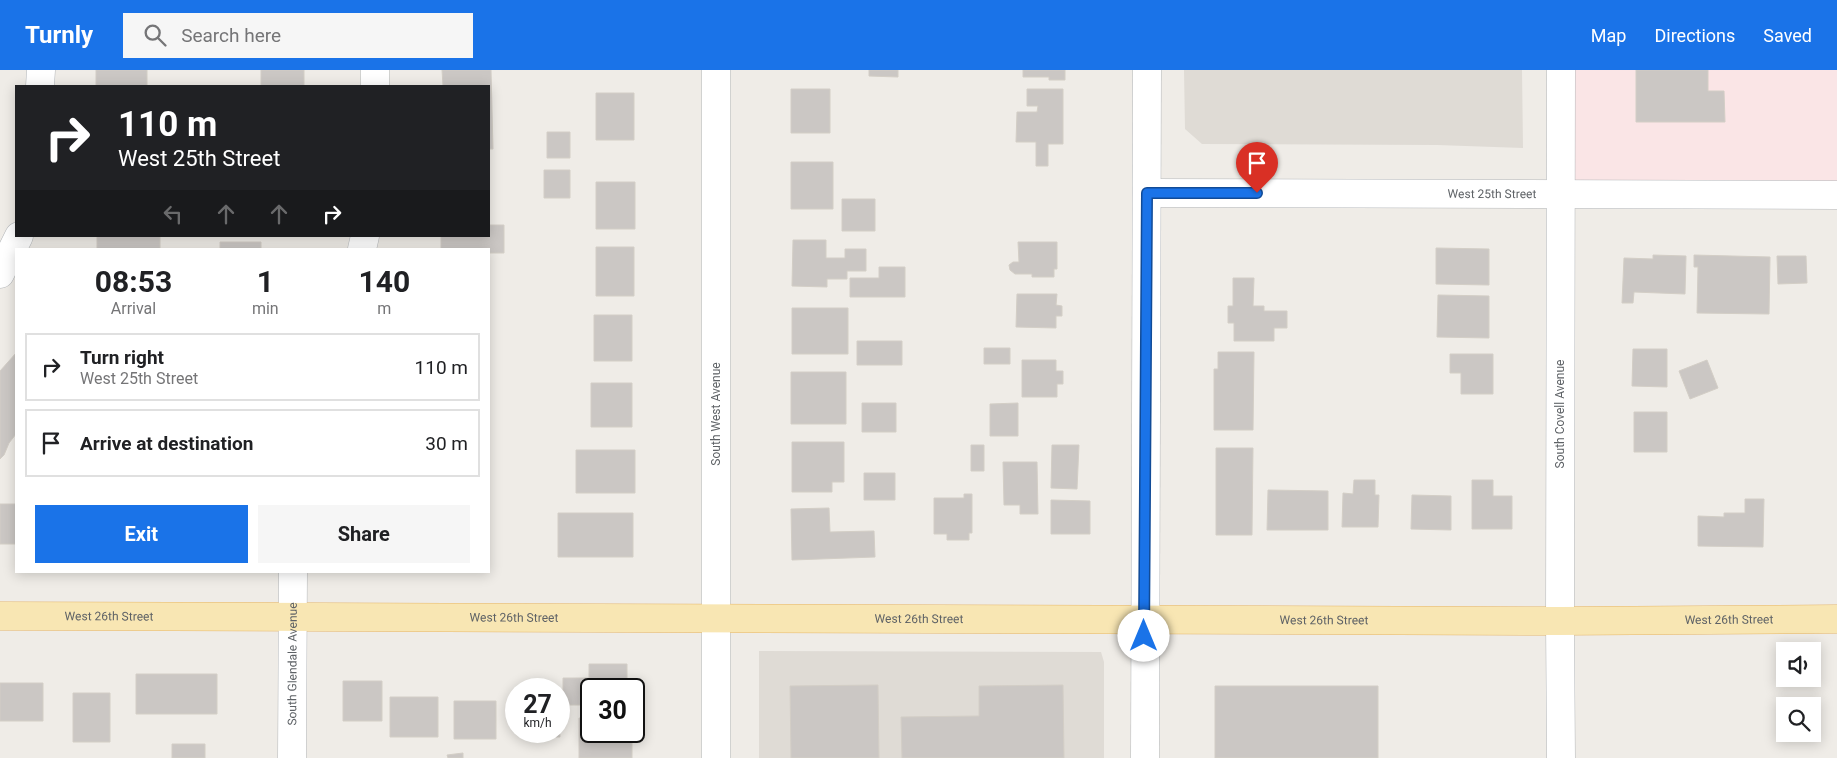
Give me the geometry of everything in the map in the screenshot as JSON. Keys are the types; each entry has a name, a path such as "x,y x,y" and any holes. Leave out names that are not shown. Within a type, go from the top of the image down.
{"main road":[{"name":"West 26th Street","path":"0,616 1560,621 1837,619"}],"street":[{"path":"40,85 41,70"},
{"path":"375,70 375,85"},
{"name":"South West Avenue","path":"716,70 716,758"},
{"path":"1144,758 1146,70"},
{"name":"South Covell Avenue","path":"1561,70 1561,758"},
{"name":"West 25th Street","path":"1147,193 1837,195"},
{"path":"0,274 18,237"},
{"name":"South Glendale Avenue","path":"292,758 293,573"}],"shaded area":[{"path":"1184,70 1522,70 1523,148 1437,145 1202,144 1185,129"},
{"path":"1561,70 1837,70 1837,195 1561,193"},
{"path":"759,651 1101,652 1104,662 1104,758 759,758"}],"building":[{"path":"96,70 147,70 147,85 96,85"},
{"path":"261,70 304,70 304,85 261,85"},
{"path":"442,70 491,70 493,149 490,149 490,85 443,85"},
{"path":"869,70 898,70 898,77 869,76"},
{"path":"1023,70 1065,70 1065,80 1049,80 1049,77 1023,77"},
{"path":"1636,70 1708,70 1708,91 1724,91 1725,122 1636,122"},
{"path":"791,89 830,89 830,133 791,133"},
{"path":"1027,89 1063,89 1063,144 1048,144 1048,166 1036,166 1036,142 1016,142 1017,112 1037,112 1038,106 1027,106"},
{"path":"596,93 634,93 634,140 596,140"},
{"path":"547,132 570,132 570,158 547,158"},
{"path":"791,162 833,162 833,209 791,209"},
{"path":"544,170 570,170 570,198 544,198"},
{"path":"596,182 635,182 635,229 596,229"},
{"path":"842,199 875,199 875,231 842,231"},
{"path":"490,225 504,225 504,253 490,253 490,248 441,248 441,237 490,237"},
{"path":"97,237 160,237 160,248 97,248"},
{"path":"793,240 826,240 826,258 845,258 845,249 866,249 866,271 847,271 847,279 827,279 827,287 792,286"},
{"path":"220,242 261,242 261,248 220,248"},
{"path":"1018,242 1057,242 1057,269 1054,269 1054,277 1032,277 1032,274 1015,274 1010,270 1009,265 1013,262 1019,262"},
{"path":"596,247 634,247 634,296 596,296"},
{"path":"1436,248 1489,249 1489,285 1436,284"},
{"path":"1653,255 1686,256 1685,294 1634,292 1633,303 1622,303 1624,258 1653,259"},
{"path":"1694,255 1770,257 1769,314 1697,313 1698,267 1694,267"},
{"path":"1777,256 1806,256 1807,283 1778,284"},
{"path":"879,267 905,267 905,297 850,297 850,278 879,278"},
{"path":"1233,278 1254,278 1253,306 1264,306 1264,311 1287,311 1287,328 1274,328 1274,341 1234,341 1234,323 1228,323 1228,306 1233,306"},
{"path":"1017,294 1057,294 1056,305 1062,306 1062,316 1056,316 1056,328 1016,327"},
{"path":"1438,295 1489,296 1489,338 1437,337"},
{"path":"792,308 848,308 848,354 792,354"},
{"path":"594,315 632,315 632,361 594,361"},
{"path":"857,341 902,341 902,365 857,365"},
{"path":"984,348 1010,348 1010,364 984,364"},
{"path":"1633,349 1667,349 1667,387 1632,386"},
{"path":"1218,352 1254,352 1253,430 1214,430 1214,369 1218,369"},
{"path":"15,354 15,435 0,459 0,371"},
{"path":"1450,354 1493,354 1493,394 1461,394 1461,373 1450,373"},
{"path":"1022,360 1056,360 1056,371 1063,371 1063,384 1057,384 1057,397 1022,397"},
{"path":"1707,360 1718,388 1690,399 1679,371"},
{"path":"791,372 846,372 846,424 791,424"},
{"path":"591,383 632,383 632,427 591,427"},
{"path":"862,403 896,403 896,432 862,432"},
{"path":"1018,403 1018,436 990,436 990,404"},
{"path":"1634,412 1667,412 1667,452 1634,452"},
{"path":"792,442 844,442 844,482 832,482 832,492 792,492"},
{"path":"971,445 984,445 984,471 971,471"},
{"path":"1052,445 1079,445 1077,489 1051,488"},
{"path":"1216,448 1253,448 1252,535 1216,535"},
{"path":"576,450 635,450 635,493 576,493"},
{"path":"1003,462 1037,462 1038,514 1020,514 1020,505 1004,505"},
{"path":"864,473 895,473 895,500 864,500"},
{"path":"1354,480 1375,480 1375,495 1379,495 1378,527 1342,527 1343,493 1353,494"},
{"path":"1472,480 1493,480 1493,496 1512,496 1512,529 1472,529"},
{"path":"1268,490 1328,491 1328,530 1267,530"},
{"path":"964,494 972,494 972,533 969,533 969,540 947,540 947,534 934,534 934,498 964,498"},
{"path":"1412,495 1451,496 1451,530 1411,529"},
{"path":"1745,499 1764,499 1763,547 1698,546 1698,516 1724,517 1724,513 1745,513"},
{"path":"1051,500 1090,501 1090,534 1051,534"},
{"path":"0,504 15,504 15,544 0,544"},
{"path":"829,508 830,532 874,531 875,557 792,560 791,509"},
{"path":"558,513 633,513 633,557 558,557"},
{"path":"589,664 627,664 627,678 589,678"},
{"path":"136,674 217,674 217,714 136,714"},
{"path":"570,678 580,678 580,705 570,705"},
{"path":"343,681 382,681 382,721 343,721"},
{"path":"0,683 43,683 43,721 0,721"},
{"path":"878,685 879,758 791,758 790,686"},
{"path":"1063,685 1064,758 902,758 901,717 979,716 979,686"},
{"path":"1215,686 1378,686 1378,758 1215,758"},
{"path":"73,693 110,693 110,742 73,742"},
{"path":"390,697 438,697 438,737 390,737"},
{"path":"454,701 496,701 496,739 454,739"},
{"path":"579,718 580,743 632,743 632,758 579,758"},
{"path":"172,744 205,744 205,758 172,758"},
{"path":"463,753 463,758 448,758 447,755"}],"route":[{"path":"1144,636 1147,193 1257,193"}]}
